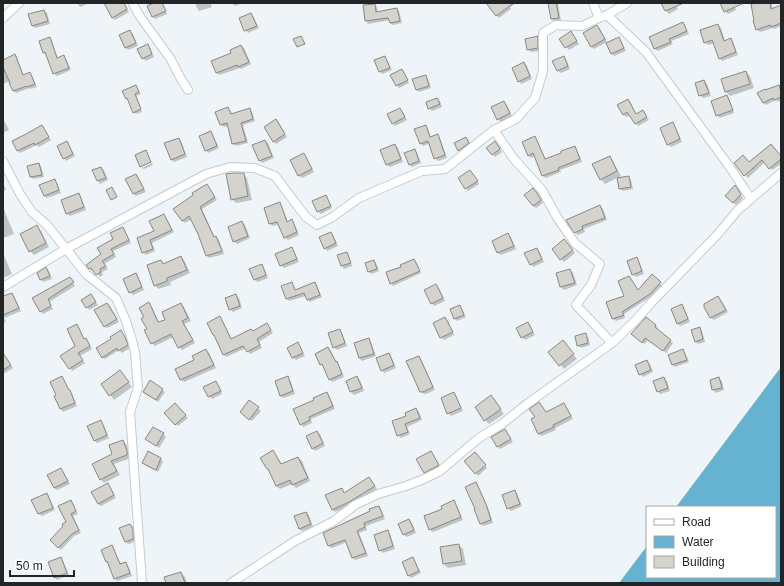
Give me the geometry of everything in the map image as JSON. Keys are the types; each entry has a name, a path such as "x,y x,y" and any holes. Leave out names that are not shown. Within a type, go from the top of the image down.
{"street":[{"path":"3,18 19,3"},
{"path":"133,3 141,18 170,58 188,90"},
{"path":"593,3 599,18"},
{"path":"3,288 66,249 206,174 230,167 255,168 275,176 306,217 317,225 331,218 360,198 422,171 445,169 494,130 516,119 535,98 543,70 543,33 556,24 582,26 607,15 627,3"},
{"path":"607,15 646,52 729,166 751,199"},
{"path":"494,130 514,158 542,190 558,219 575,243 600,264 591,285 576,305 612,343"},
{"path":"3,161 20,194 32,212 47,225 86,274 116,298 126,321 135,352 138,388 130,412 142,583"},
{"path":"231,583 295,541 334,521 356,505 378,494 406,486 440,471 479,438 502,424 527,404 612,343 717,235 738,210 781,173"}],"water":[{"path":"781,367 781,583 619,583 646,547 646,578 776,578 776,506 677,506"}],"building":[{"path":"104,3 124,3 127,9 112,18"},
{"path":"154,3 162,3 166,11 152,17 147,6"},
{"path":"486,3 514,3 496,16"},
{"path":"548,3 556,3 559,18 551,19"},
{"path":"661,3 684,3 665,11"},
{"path":"720,3 744,3 724,12"},
{"path":"770,3 771,9 781,5 781,23 756,30 753,21 751,4"},
{"path":"375,4 376,12 397,8 400,21 390,23 388,18 365,21 363,5"},
{"path":"44,10 48,21 32,26 28,14"},
{"path":"251,13 257,26 244,31 239,18"},
{"path":"683,22 687,31 669,39 671,42 654,49 649,37"},
{"path":"718,24 724,41 731,38 736,52 719,59 712,40 704,43 700,30"},
{"path":"597,25 605,39 591,47 583,33"},
{"path":"130,30 136,43 125,48 119,35"},
{"path":"571,31 577,41 565,48 559,39"},
{"path":"301,36 305,44 297,47 293,39"},
{"path":"538,36 538,48 527,50 525,39"},
{"path":"50,37 57,58 64,55 69,68 53,74 45,52 43,53 39,41"},
{"path":"619,37 624,48 611,54 606,43"},
{"path":"148,44 152,54 142,59 137,49"},
{"path":"241,45 249,62 238,67 237,65 216,73 211,61 231,53 230,50"},
{"path":"15,54 23,75 30,72 35,84 13,91 3,67 3,60"},
{"path":"385,56 390,68 379,72 374,60"},
{"path":"564,56 568,66 557,71 552,61"},
{"path":"524,62 530,76 518,82 512,68"},
{"path":"402,69 408,80 396,86 390,75"},
{"path":"746,71 750,84 725,92 721,79"},
{"path":"426,75 429,86 416,90 412,79"},
{"path":"704,80 709,93 699,96 695,83"},
{"path":"136,85 139,92 135,94 141,109 133,113 127,98 126,99 122,91"},
{"path":"779,85 781,97 774,100 773,98 763,103 757,93"},
{"path":"727,95 733,110 716,116 711,101"},
{"path":"437,98 440,104 428,109 426,102"},
{"path":"628,99 636,114 643,110 647,117 635,124 627,112 623,115 617,105"},
{"path":"504,101 510,113 497,120 491,107"},
{"path":"228,107 231,114 250,108 253,119 241,123 246,141 232,144 227,123 220,125 215,112"},
{"path":"400,108 405,117 392,124 387,114"},
{"path":"276,119 285,134 273,142 264,127"},
{"path":"673,122 680,139 667,145 660,128"},
{"path":"42,125 49,137 35,145 34,143 17,151 12,141"},
{"path":"426,125 430,137 438,134 445,155 434,159 428,141 420,144 414,129"},
{"path":"211,131 217,146 205,151 199,136"},
{"path":"535,136 545,159 575,146 580,159 558,168 559,170 542,176 533,153 528,156 522,142"},
{"path":"466,137 469,143 458,151 454,143"},
{"path":"179,138 185,154 171,160 164,143"},
{"path":"265,140 272,156 259,161 252,145"},
{"path":"67,141 73,154 63,159 57,146"},
{"path":"495,141 500,149 492,155 486,148"},
{"path":"395,144 401,159 386,165 380,150"},
{"path":"771,144 781,156 781,159 769,169 762,160 744,176 734,163 743,155 749,162"},
{"path":"415,149 419,161 409,165 404,153"},
{"path":"146,150 151,162 140,167 135,155"},
{"path":"304,153 312,169 298,176 290,160"},
{"path":"610,156 617,171 600,180 592,164"},
{"path":"39,163 42,175 30,177 27,166"},
{"path":"101,167 106,178 97,181 92,170"},
{"path":"470,170 478,181 465,189 458,178"},
{"path":"244,173 248,196 231,200 226,174"},
{"path":"136,174 144,189 133,194 125,179"},
{"path":"629,176 631,187 619,189 617,178"},
{"path":"55,179 59,190 44,196 39,185"},
{"path":"207,184 215,197 200,207 214,237 216,236 222,251 206,256 198,234 189,216 182,221 173,209 193,195 192,193"},
{"path":"735,185 741,194 733,203 725,196"},
{"path":"112,187 117,197 111,200 106,190"},
{"path":"533,188 541,200 533,206 524,195"},
{"path":"79,193 84,207 66,214 61,200"},
{"path":"326,195 331,206 317,212 312,201"},
{"path":"280,202 287,222 292,219 297,232 284,238 277,222 269,224 264,208"},
{"path":"600,205 605,218 582,226 583,229 574,233 566,220"},
{"path":"164,214 172,230 150,240 153,249 142,253 137,238 154,231 149,221"},
{"path":"242,221 248,236 233,242 228,227"},
{"path":"37,225 46,243 29,252 20,234"},
{"path":"123,227 129,240 111,249 114,254 102,261 106,266 100,269 101,272 96,275 91,268 89,269 86,265 101,254 97,248 113,239 110,233"},
{"path":"331,232 336,243 324,249 319,237"},
{"path":"508,233 514,246 497,253 492,241"},
{"path":"564,239 573,250 560,260 552,249"},
{"path":"292,247 297,259 280,266 275,254"},
{"path":"537,248 542,259 530,265 524,253"},
{"path":"347,252 351,263 341,266 337,255"},
{"path":"181,256 187,270 167,278 167,281 154,286 147,265 161,260 163,264"},
{"path":"637,257 642,271 632,275 627,261"},
{"path":"414,259 420,271 390,284 386,272 401,267 400,265"},
{"path":"374,260 377,269 368,272 365,263"},
{"path":"262,264 266,275 254,280 249,269"},
{"path":"46,267 50,276 40,280 37,273"},
{"path":"570,269 575,283 560,287 556,273"},
{"path":"136,273 142,287 129,293 123,279"},
{"path":"652,274 661,282 650,294 622,312 624,315 612,319 606,302 624,296 618,281 629,276 638,290"},
{"path":"70,277 74,282 48,299 51,306 40,312 32,298"},
{"path":"292,282 295,290 315,282 320,295 307,300 304,293 286,299 281,286"},
{"path":"436,284 443,298 431,304 424,290"},
{"path":"12,293 19,308 3,315 3,296"},
{"path":"91,294 96,302 86,308 81,300"},
{"path":"236,294 240,306 229,310 225,298"},
{"path":"718,296 726,310 710,318 704,304"},
{"path":"149,302 158,322 165,320 162,312 181,303 188,318 182,321 193,340 178,348 171,334 151,344 144,330 147,329 141,319 144,317 139,308"},
{"path":"107,303 117,319 104,327 94,310"},
{"path":"682,304 688,319 677,324 671,309"},
{"path":"460,305 464,315 454,319 450,309"},
{"path":"220,316 231,339 251,329 253,331 267,323 271,330 257,339 260,345 247,352 243,346 223,355 207,323"},
{"path":"445,317 453,332 440,338 433,323"},
{"path":"646,317 656,325 655,327 671,340 663,351 645,338 642,343 631,334"},
{"path":"528,322 533,332 521,338 516,328"},
{"path":"77,324 84,339 86,338 90,346 78,353 83,360 69,369 60,356 75,346 67,329"},
{"path":"700,327 703,339 695,342 691,330"},
{"path":"340,329 345,343 333,348 328,333"},
{"path":"121,330 128,345 118,351 117,348 102,358 96,348 111,339 110,337"},
{"path":"586,333 588,343 577,346 575,336"},
{"path":"369,338 374,354 359,358 354,343"},
{"path":"563,340 574,354 559,366 548,352"},
{"path":"298,342 303,353 292,358 287,348"},
{"path":"328,347 336,362 337,361 342,374 329,380 322,364 320,365 315,354"},
{"path":"206,349 214,365 180,380 175,369 194,360 192,356"},
{"path":"683,349 687,360 672,365 668,355"},
{"path":"3,353 11,365 3,370"},
{"path":"389,353 394,365 381,371 376,358"},
{"path":"419,356 433,387 423,392 420,392 406,361"},
{"path":"647,360 651,370 639,375 635,365"},
{"path":"120,370 129,382 109,396 101,384"},
{"path":"62,376 75,403 60,409 50,382"},
{"path":"288,376 293,391 280,396 275,381"},
{"path":"357,376 362,388 350,392 346,381"},
{"path":"664,377 668,388 657,392 653,381"},
{"path":"719,377 722,388 712,390 710,380"},
{"path":"150,380 163,389 156,400 143,392"},
{"path":"216,381 221,391 208,397 203,387"},
{"path":"327,392 333,406 309,417 310,420 300,425 293,409 314,400 313,398"},
{"path":"454,392 461,408 447,414 441,398"},
{"path":"491,395 501,409 484,421 475,407"},
{"path":"249,400 259,407 249,420 240,412"},
{"path":"539,402 546,412 564,403 571,416 553,425 554,427 538,434 531,419 535,417 529,409"},
{"path":"175,403 186,415 175,425 164,413"},
{"path":"416,408 420,418 405,424 408,432 397,436 392,421 406,416 405,413"},
{"path":"101,420 107,435 94,441 87,426"},
{"path":"153,427 164,433 156,446 145,439"},
{"path":"505,429 511,439 497,447 491,437"},
{"path":"317,431 323,443 312,449 306,436"},
{"path":"123,440 127,455 111,461 117,471 100,480 92,464 112,454 109,445"},
{"path":"273,450 281,464 298,457 308,478 292,485 290,480 276,486 268,469 260,458"},
{"path":"148,451 161,458 156,470 142,463"},
{"path":"431,451 439,465 424,473 416,459"},
{"path":"475,452 486,465 475,474 464,461"},
{"path":"61,468 68,481 54,488 47,475"},
{"path":"369,477 375,486 349,502 332,510 325,495 342,488 344,493"},
{"path":"476,482 486,504 491,520 480,524 465,487"},
{"path":"108,483 114,495 98,504 91,492"},
{"path":"515,490 520,504 507,509 502,495"},
{"path":"47,493 53,508 38,514 31,500"},
{"path":"71,500 76,511 71,514 79,530 72,534 58,548 50,540 63,526 62,524 66,522 58,506"},
{"path":"454,500 461,517 429,530 424,516 442,509 441,506"},
{"path":"379,506 383,516 364,523 365,527 357,531 366,553 352,558 345,540 328,546 323,533 370,511 369,509"},
{"path":"306,512 311,524 299,529 294,516"},
{"path":"409,519 414,530 403,535 398,524"},
{"path":"130,524 133,529 133,539 125,542 119,528"},
{"path":"388,530 393,546 379,551 374,535"},
{"path":"459,544 462,561 443,564 440,547"},
{"path":"112,545 120,564 126,562 130,573 114,579 101,550"},
{"path":"61,557 67,573 54,578 48,562"},
{"path":"413,557 419,571 408,576 402,562"},
{"path":"181,572 185,583 166,583 164,577"}]}
